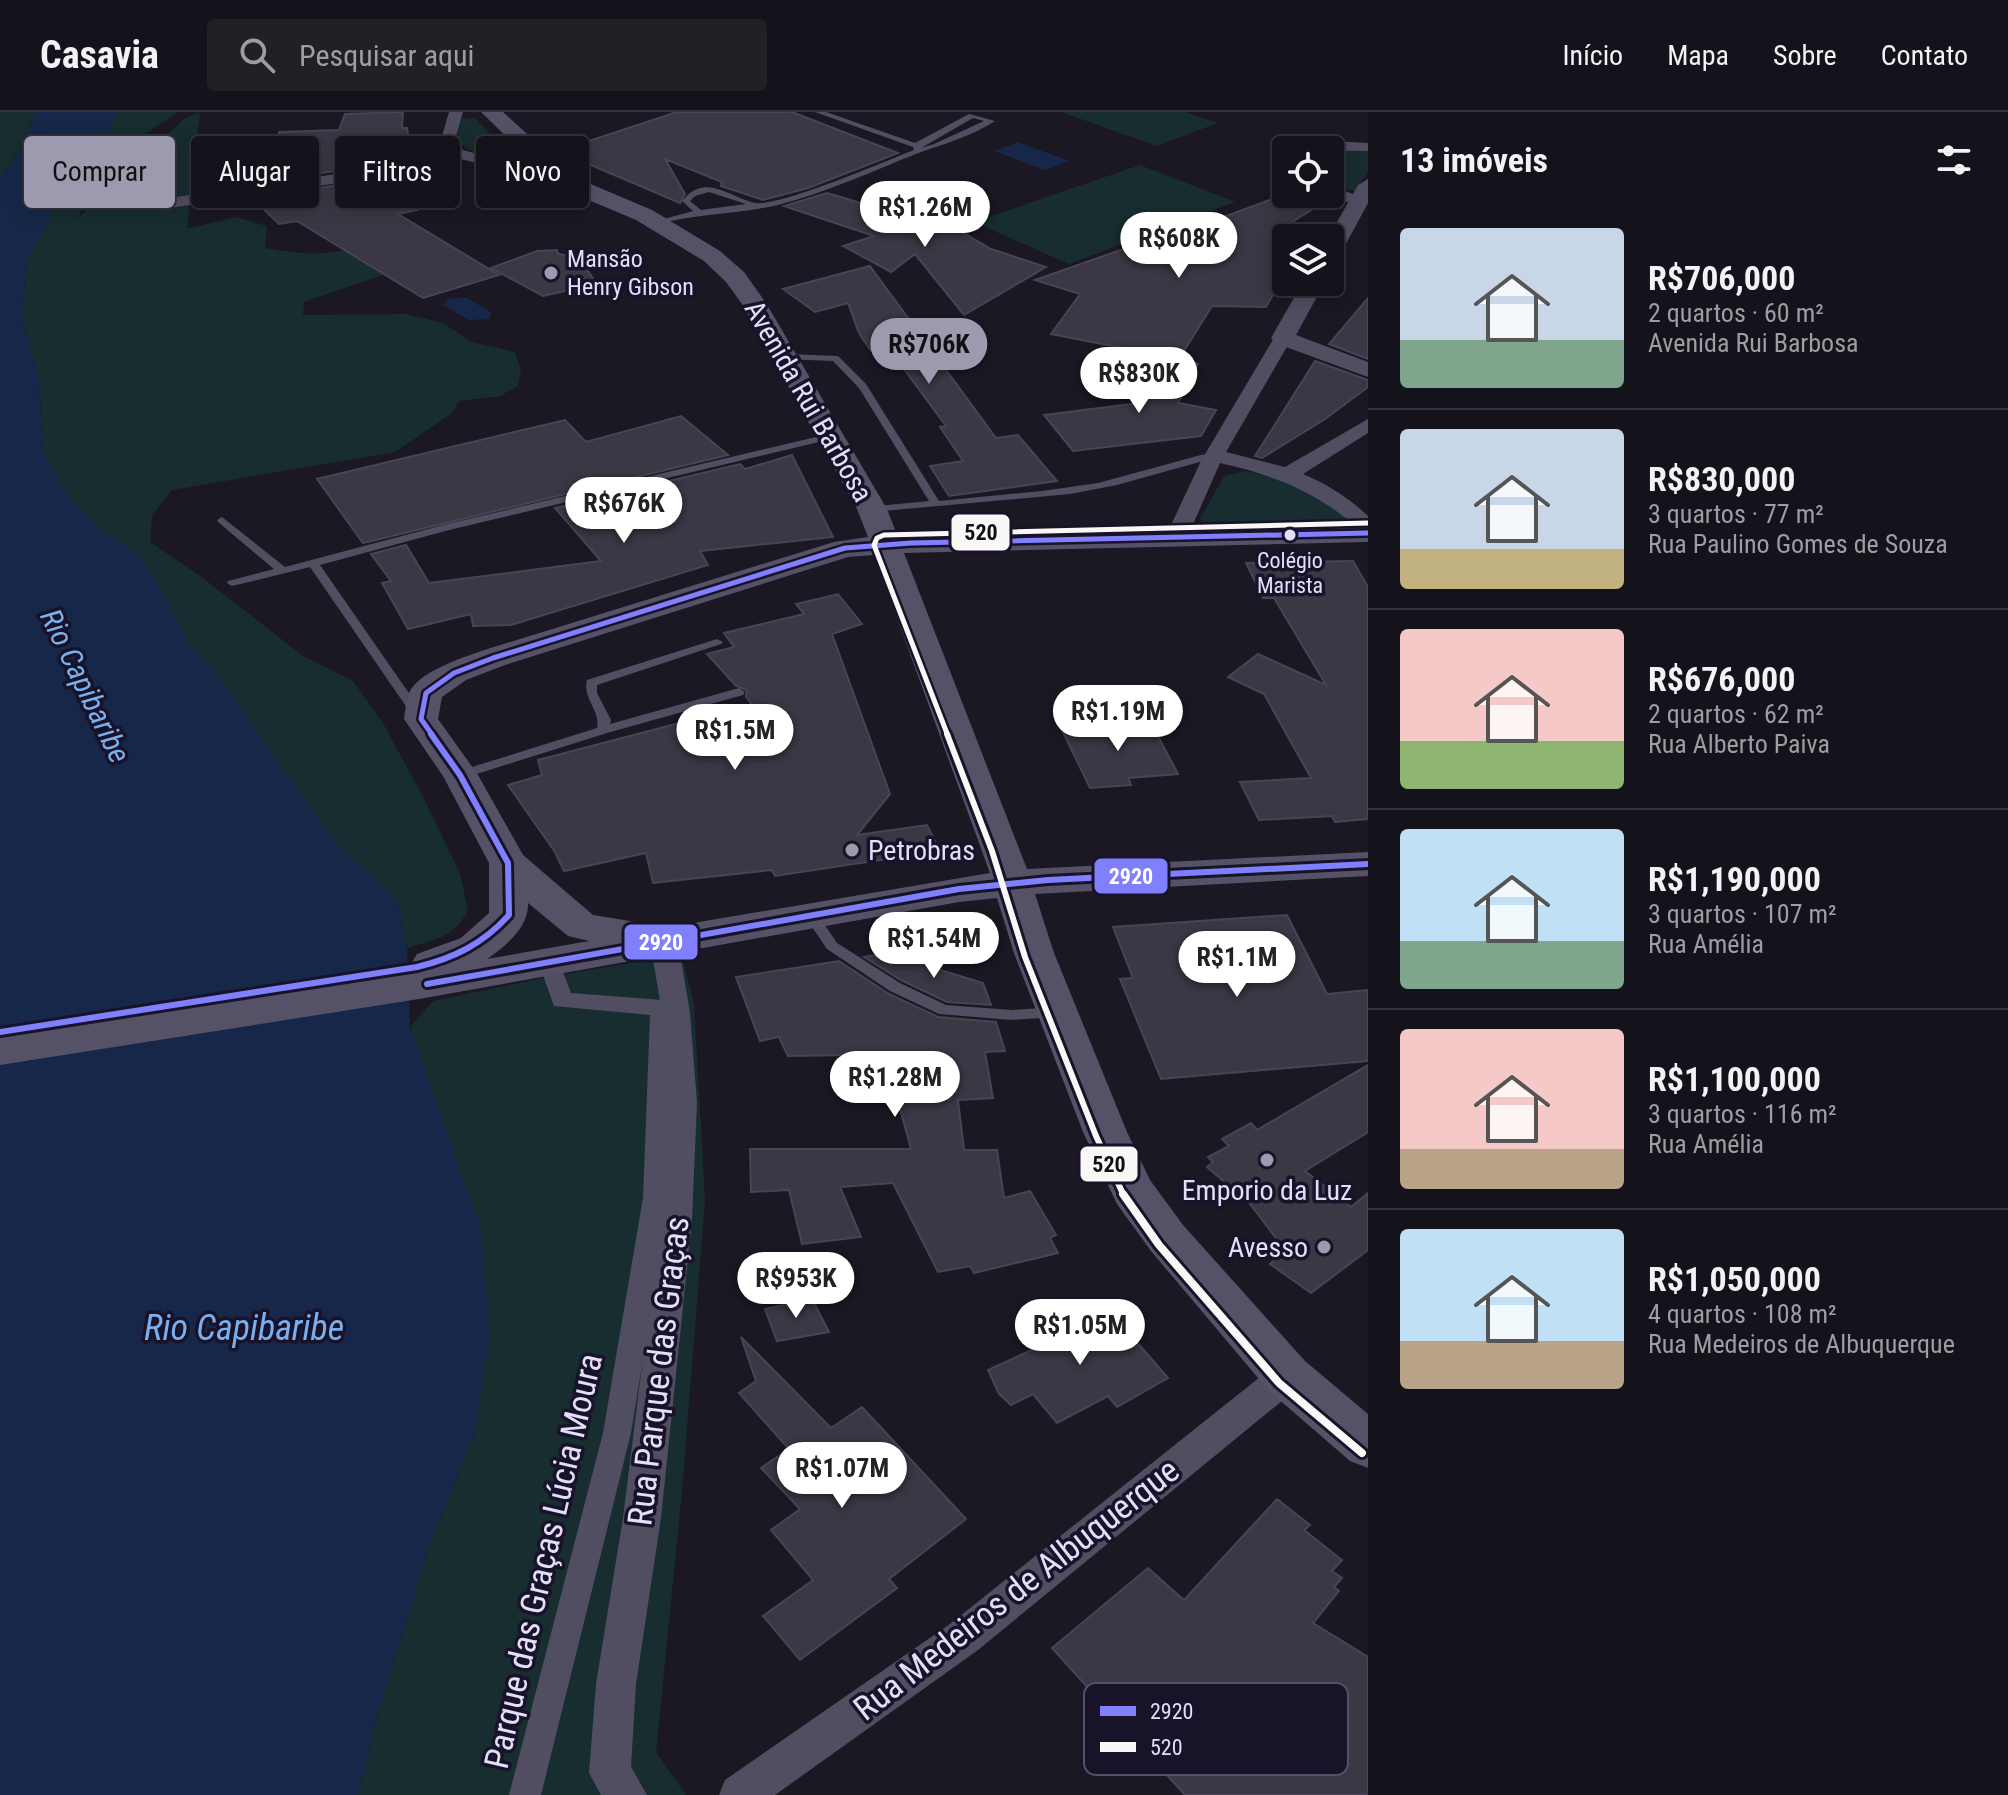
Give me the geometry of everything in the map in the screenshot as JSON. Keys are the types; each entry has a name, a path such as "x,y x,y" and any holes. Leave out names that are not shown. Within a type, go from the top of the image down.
{"main road":[{"name":"Avenida Rui Barbosa","path":"491,112 517,136"},
{"name":"Avenida Rui Barbosa","path":"589,192 657,222 694,243 735,277 787,357 872,509 940,686 1034,953 1105,1132 1133,1191 1176,1250 1287,1376 1368,1445"},
{"path":"664,941 582,926 565,915 508,863 460,775 421,719 426,693 454,673 493,658 845,548 1368,533"},
{"path":"0,1050 418,976 476,949 493,936 509,915 508,863"},
{"path":"0,1032 549,961 959,889 1368,864"}],"street":[{"path":"449,136 456,112"},
{"path":"1344,146 1368,147"},
{"path":"175,202 335,179"},
{"path":"1344,192 1364,193 1344,228"},
{"path":"1176,538 1216,456 1306,296"},
{"path":"1283,338 1368,370"},
{"path":"1290,473 1368,425"},
{"path":"1216,456 1290,473 1332,494 1368,527"},
{"name":"Rua Parque das Graças","path":"626,1795 610,1773 616,1684 642,1518 676,1220 681,1118 676,1013 664,941"},
{"name":"Parque das Graças Lúcia Moura","path":"525,1795 617,1433 656,1198 660,1087 662,1008 562,1000 549,961"},
{"name":"Rua Medeiros de Albuquerque","path":"740,1795 964,1637 1287,1376"}],"lane":[{"path":"657,222 699,212 756,206 826,187 917,148 972,116 991,121 937,146 917,148 819,112"},
{"path":"699,212 686,201 692,193 703,191 728,193 756,206"},
{"path":"787,357 835,358 863,386 935,503"},
{"path":"232,583 447,527 833,436"},
{"path":"872,509 1101,486 1178,461 1216,456"},
{"path":"222,520 283,571"},
{"path":"313,563 421,719"},
{"path":"603,730 605,720 591,693 591,683 717,642"},
{"path":"460,775 739,692"},
{"path":"811,915 832,946 895,987 944,1010 1012,1015 1058,1012"}],"green space":[{"path":"0,112 35,112 14,161 0,177"},
{"path":"117,112 178,112 136,136 108,136"},
{"path":"200,112 197,136 191,136 191,193 187,229 236,217 267,226 265,248 313,253 360,246 386,274 304,302 303,315 406,314 443,323 472,342 515,352 521,370 518,386 500,396 459,401 452,413 395,452 172,490 152,515 150,542 203,578 303,656 353,681 383,723 460,873 468,911 450,932 407,948 398,903 332,839 222,681 188,642 168,601 139,556 98,527 70,499 43,452 39,381 22,319 26,261 55,208 82,208 78,218 89,208 175,208 175,136 166,136 185,118"},
{"path":"1061,112 1186,112 1218,123 1157,146"},
{"path":"475,118 493,136 476,136 476,153 460,142 457,135 460,119"},
{"path":"1344,150 1368,150 1368,171 1355,191 1344,190"},
{"path":"1140,165 1235,202 1069,264 974,222"},
{"path":"1245,471 1297,481 1350,521 1202,522 1200,519 1224,476"},
{"path":"667,957 684,964 694,1004 705,1200 682,1491 656,1752 686,1795 358,1795 378,1713 428,1550 475,1432 440,1116 410,1027 433,1001"}],"water":[{"name":"Rio Capibaribe","path":"35,112 117,112 108,136 25,136"},
{"name":"Rio Capibaribe","path":"24,138 24,208 55,208 26,261 22,319 39,381 43,452 70,499 98,527 139,556 168,601 188,642 222,681 332,839 398,903 407,948 410,1027 481,1229 490,1335 475,1432 428,1550 378,1713 358,1795 0,1795 0,177 14,161"},
{"path":"1018,142 1069,161 1045,170 994,151"},
{"path":"450,298 467,298 491,312 490,319 469,320 443,305"},
{"path":"1125,353 1157,359 1136,395 1103,389"}],"building":[{"path":"403,112 402,128 407,128 408,136 335,136 335,171 319,173 319,136 278,136 279,132 339,130 345,114"},
{"path":"677,112 792,112 898,153 808,188 763,200 721,186 722,182 665,159 685,194 680,203 589,164 589,141"},
{"path":"335,186 335,208 417,208 398,214 499,275 423,298 297,221 279,224 262,208 319,208 319,188"},
{"path":"827,193 894,213 900,209 916,213 955,228 991,249 1046,267 964,315 915,254 891,272 843,246 874,236 784,206"},
{"path":"1272,199 1272,208 1314,208 1289,224 1272,224 1272,296 1266,307 1212,306 1179,359 1051,334 1080,294 1035,280 1152,239 1159,241"},
{"name":"Mansão Henry Gibson","path":"557,250 558,254 578,257 597,284 543,296 491,268 537,251"},
{"path":"870,266 996,438 1018,435 1057,481 949,496 930,466 963,461 940,427 946,426 889,349 871,351 859,333 848,303 815,312 783,289"},
{"path":"1368,298 1368,359 1329,344"},
{"path":"1164,358 1198,364 1178,403 1216,410 1201,436 1073,451 1044,415 1139,403"},
{"path":"1315,361 1368,380 1368,387 1325,419 1262,458 1255,456"},
{"path":"681,416 728,455 363,543 317,479 565,420 586,442"},
{"path":"792,455 833,537 700,551 708,565 511,625 473,626 471,614 408,629 382,583 391,581 371,554 406,545 429,583 601,561 555,508 740,464 745,469"},
{"path":"1353,561 1368,587 1368,819 1335,822 1332,816 1259,820 1240,782 1311,778 1264,694 1228,677 1258,654 1326,685 1274,598 1263,598 1246,563"},
{"path":"838,594 862,624 832,634 890,794 857,835 927,825 940,851 775,876 772,870 653,883 646,853 564,871 555,852 508,785 542,775 538,760 752,704 746,697 747,690 736,686 707,654 734,647 724,633 804,614 796,604"},
{"path":"1150,721 1178,774 1128,778 1131,785 1090,788 1061,728"},
{"path":"1287,915 1327,994 1368,990 1368,1061 1161,1079 1120,979 1133,978 1113,927"},
{"path":"885,953 983,983 991,1005 947,1002 901,980 864,957"},
{"path":"839,961 889,994 938,1017 996,1022 1005,1051 985,1052 993,1098 958,1100 964,1150 997,1150 1004,1198 1030,1191 1056,1235 1050,1238 1058,1253 974,1273 970,1266 938,1272 893,1183 840,1187 861,1237 802,1244 789,1190 751,1192 750,1149 911,1149 897,1098 858,1097 852,1055 788,1056 779,1037 760,1041 736,977"},
{"path":"1368,1065 1368,1132 1305,1171 1351,1207 1368,1193 1368,1250 1311,1293 1270,1264 1285,1250 1250,1204 1207,1167 1213,1162 1208,1157 1229,1146 1222,1139 1251,1123 1257,1130"},
{"path":"812,1299 829,1332 777,1341 765,1309"},
{"path":"1103,1303 1168,1378 1117,1407 1108,1396 1057,1423 1033,1394 1011,1405 999,1394 988,1370 1060,1337 1054,1326"},
{"path":"741,1337 831,1428 862,1407 966,1519 889,1579 897,1588 800,1660 763,1616 813,1580 771,1530 800,1509 761,1468 789,1449 739,1393 756,1381"},
{"path":"1277,1499 1310,1525 1304,1530 1342,1560 1332,1571 1342,1578 1334,1587 1339,1591 1313,1623 1368,1657 1368,1795 1185,1795 1167,1775 1348,1775 1348,1683 1084,1683 1052,1648 1148,1568 1184,1600"}],"transit line":[{"name":"520","path":"1362,1453 1279,1383 1159,1245 1124,1196 1096,1136 1025,957 992,851 874,545 877,538 884,535 1368,523"},
{"name":"2920","path":"0,1032 417,967 444,960 479,943 509,915 508,863 460,775 421,719 426,693 454,673 493,658 845,548 911,543 1368,533"},
{"name":"2920","path":"427,984 959,889 1048,880 1368,864"}],"place":[{"name":"Mansão Henry Gibson","path":"551,273"},
{"name":"Colégio Marista","path":"1290,535"},
{"name":"Petrobras","path":"852,850"},
{"name":"Emporio da Luz","path":"1267,1160"},
{"name":"Avesso","path":"1324,1247"}]}
